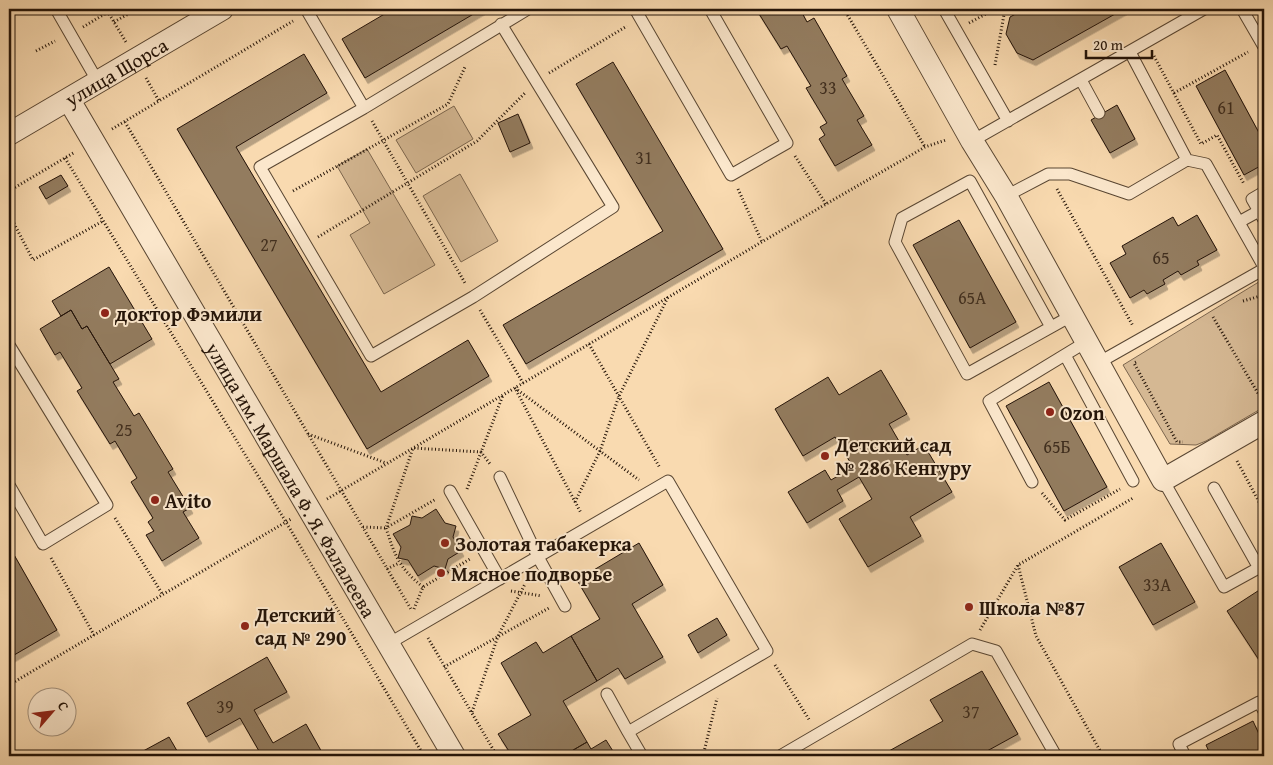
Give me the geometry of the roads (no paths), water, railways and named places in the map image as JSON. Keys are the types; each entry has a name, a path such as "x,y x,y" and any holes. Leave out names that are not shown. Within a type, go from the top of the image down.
{"street":[{"name":"улица Щорса","path":"9,134 222,9"},
{"path":"898,9 972,141 1006,196 1071,316 1164,480 1264,422"},
{"name":"улица им. Маршала Ф. Я. Фалалеева","path":"69,100 454,756"}],"lane":[{"path":"56,9 98,82"},
{"path":"501,24 613,207 473,297 371,356 260,168 364,108 501,24 528,9"},
{"path":"638,13 731,175 787,143 710,9"},
{"path":"944,9 1008,121"},
{"path":"972,141 1204,9"},
{"path":"1242,9 1263,45"},
{"path":"307,10 364,108"},
{"path":"1130,52 1187,160"},
{"path":"1081,80 1099,113"},
{"path":"1006,196 1048,174 1070,174 1129,194 1187,160 1206,164 1239,222 1264,268 1098,363"},
{"path":"1051,326 970,181 902,218 895,242 967,374 1071,316"},
{"path":"1239,222 1262,215 1252,199 1264,192"},
{"path":"1032,482 989,401 1086,342"},
{"path":"9,345 107,505 43,544 9,485"},
{"path":"1065,355 1133,482"},
{"path":"500,477 538,557 564,603"},
{"path":"1164,480 1224,588 1262,566 1214,488"},
{"path":"388,644 668,481 767,651 628,732"},
{"path":"450,491 500,579"},
{"path":"780,756 972,644 996,651 1056,756"},
{"path":"606,694 642,756"},
{"path":"1185,756 1179,744 1259,702 1264,711"}],"place":[{"name":"доктор Фэмили","path":"105,313"},
{"name":"Ozon","path":"1050,412"},
{"name":"Детский сад № 286 Кенгуру","path":"825,456"},
{"name":"Avito","path":"155,500"},
{"name":"Золотая табакерка","path":"445,543"},
{"name":"Мясное подворье","path":"441,573"},
{"name":"Школа №87","path":"969,607"},
{"name":"Детский сад № 290","path":"245,626"}]}
